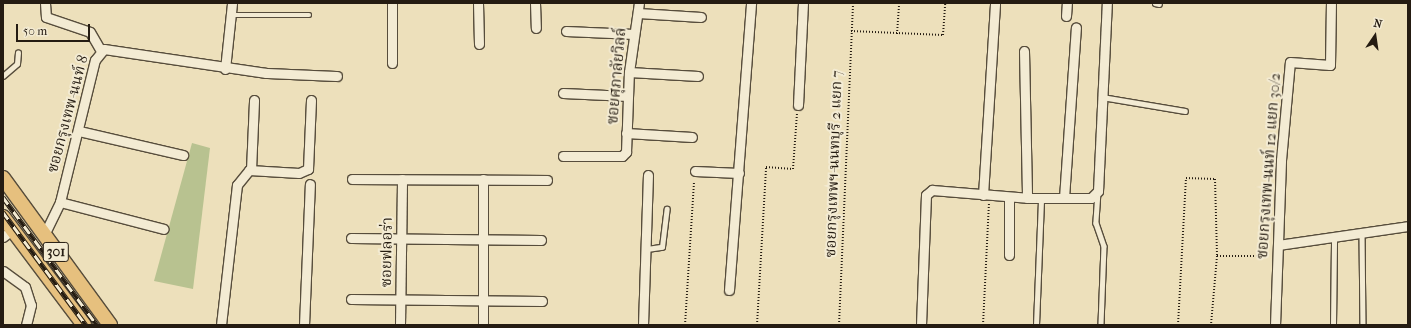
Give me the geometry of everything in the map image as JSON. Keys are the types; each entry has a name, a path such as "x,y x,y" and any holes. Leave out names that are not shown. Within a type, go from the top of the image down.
{"main road":[{"name":"301","path":"3,178 110,325"},
{"name":"301","path":"3,217 8,234 84,325"}],"street":[{"path":"45,3 46,17 90,32 101,51"},
{"path":"225,69 232,3"},
{"path":"392,3 392,63"},
{"path":"478,3 479,44"},
{"path":"535,3 536,28"},
{"path":"729,290 751,3"},
{"path":"798,105 803,3"},
{"path":"986,196 995,3"},
{"path":"1066,16 1067,3"},
{"path":"921,325 926,195 932,190 949,190 1009,198 1091,198 1098,191 1101,97 1107,3"},
{"name":"ซอยกรุงเทพ-นนท์ 12 แยก 30/2","path":"1274,325 1290,62 1330,65 1331,3"},
{"path":"638,8 701,16"},
{"name":"ซอยศุภาลัยวิลล์","path":"563,156 622,156 626,152 629,72 638,8"},
{"path":"1064,198 1076,27"},
{"path":"566,31 634,34"},
{"name":"ซอยกรุงเทพ-นนท์ 8","path":"44,236 60,202 79,131 95,60 101,51 111,48 225,69 336,76"},
{"path":"1024,51 1026,198"},
{"path":"629,72 698,76"},
{"path":"563,93 628,96"},
{"path":"251,170 254,100"},
{"path":"221,325 237,185 243,173 251,170 299,173 308,169 311,100"},
{"path":"79,131 183,155"},
{"path":"626,133 692,137"},
{"path":"695,171 739,173"},
{"path":"643,325 647,249 648,175"},
{"path":"352,179 547,180"},
{"name":"ซอยฟลอร่า","path":"400,325 402,179"},
{"path":"483,179 483,325"},
{"path":"304,325 310,184"},
{"path":"1009,198 1009,255"},
{"path":"60,202 164,229"},
{"path":"1278,245 1408,226"},
{"path":"351,238 541,240"},
{"path":"3,271 25,288 31,305 26,325"},
{"path":"351,298 542,301"}],"lane":[{"path":"231,15 309,15"},
{"path":"3,76 17,64 18,53"},
{"path":"1101,97 1185,111"},
{"path":"1098,191 1096,223 1104,246 1101,325"},
{"path":"1036,325 1041,198"},
{"path":"647,249 662,248 667,209"},
{"path":"1362,233 1363,325"},
{"path":"1333,325 1334,237"}],"path":[{"name":"ซอยกรุงเทพฯ-นนทบุรี 2 แยก 7","path":"839,325 850,31 853,3"},
{"path":"897,34 899,3"},
{"path":"850,31 943,35 945,3"},
{"path":"757,325 766,167 793,169 798,105"},
{"path":"685,325 695,171"},
{"path":"1178,325 1186,178 1215,179 1217,256 1212,325"},
{"path":"983,325 986,196"},
{"path":"1217,256 1278,256"}],"green space":[{"path":"192,143 210,148 193,289 154,281"}],"railway":[{"path":"3,197 97,325"},
{"path":"3,212 86,325"}]}
